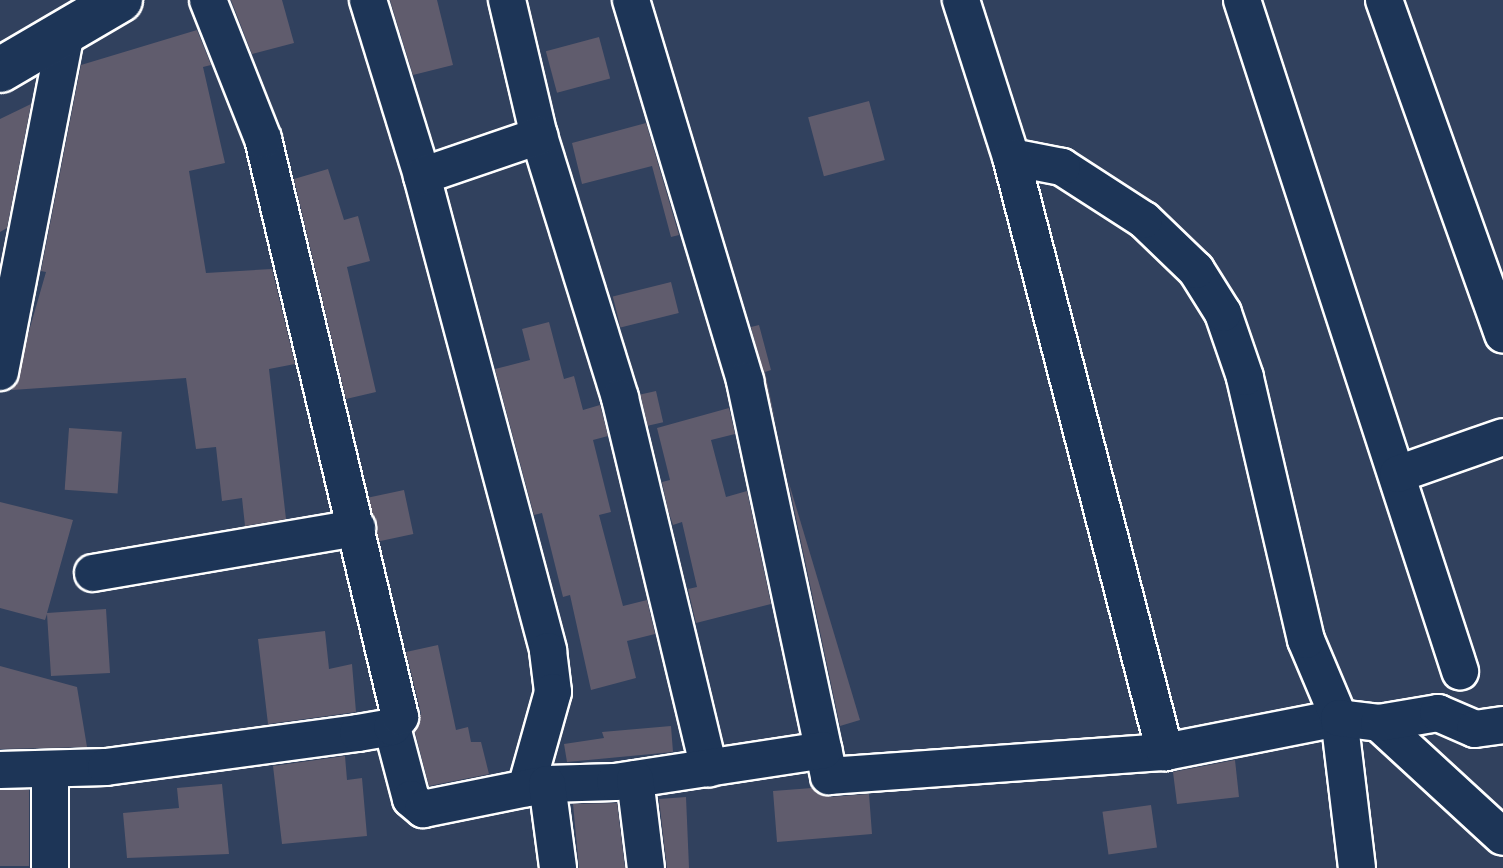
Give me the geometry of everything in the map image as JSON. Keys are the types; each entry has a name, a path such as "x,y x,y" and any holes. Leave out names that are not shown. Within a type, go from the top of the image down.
{"street":[{"path":"208,0 263,139 400,708 392,727 411,799 423,809 537,786 635,779 824,750"},
{"path":"368,0 422,176 548,651 553,692 537,786 558,868"},
{"path":"507,0 539,136 620,398 709,768"},
{"path":"631,0 745,381 829,776 1165,752 1339,718 1379,723 1438,713 1475,729 1503,725"},
{"path":"961,0 1011,157 1165,752"},
{"path":"1242,0 1460,671"},
{"path":"1384,0 1503,334"},
{"path":"0,70 91,12"},
{"path":"0,372 91,12"},
{"path":"422,176 539,136"},
{"path":"1011,157 1062,167 1144,220 1196,270 1223,313 1245,377 1306,640 1339,718 1357,868"},
{"path":"1398,474 1503,437"},
{"path":"93,573 357,528"},
{"path":"1379,723 1503,837"},
{"path":"0,770 50,770 392,727"},
{"path":"50,770 50,868"},
{"path":"635,779 646,868"}],"building":[{"path":"231,0 282,0 294,43 252,54"},
{"path":"390,0 437,0 453,65 413,75"},
{"path":"197,30 211,65 203,67 225,163 189,171 206,273 272,269 295,364 269,369 286,519 245,526 242,498 222,501 216,447 196,449 186,378 12,390 46,272 41,271 81,65"},
{"path":"599,37 610,79 557,93 546,51"},
{"path":"869,101 885,160 824,176 808,117"},
{"path":"31,104 7,228 0,232 0,119"},
{"path":"646,123 679,235 671,237 652,166 582,184 572,143"},
{"path":"328,169 344,220 358,216 370,261 347,267 376,392 346,399 294,179"},
{"path":"671,282 679,313 621,328 613,297"},
{"path":"549,322 564,379 574,376 583,410 600,405 608,436 593,440 611,512 599,515 623,606 647,600 655,634 627,641 636,678 591,690 570,595 563,597 542,513 534,515 495,369 530,360 522,329"},
{"path":"759,325 771,370 765,372 776,424 751,327"},
{"path":"656,391 663,422 648,426 640,395"},
{"path":"729,408 735,434 711,440 726,497 747,491 771,604 696,623 688,589 697,587 682,522 673,525 668,510 662,482 670,480 657,428"},
{"path":"69,428 122,432 118,494 65,490"},
{"path":"788,480 860,720 840,726"},
{"path":"404,490 413,534 378,542 369,497"},
{"path":"0,502 73,520 47,613 106,609 110,673 51,676 47,614 45,620 0,608"},
{"path":"325,631 329,669 352,664 356,712 268,724 258,639"},
{"path":"438,645 456,730 468,727 471,742 481,742 489,774 429,786 415,732 421,713 406,652"},
{"path":"0,666 77,687 87,747 0,749"},
{"path":"671,726 673,752 567,762 564,744 604,738 602,732"},
{"path":"345,756 347,780 362,778 367,836 282,844 273,766"},
{"path":"1235,760 1239,797 1177,804 1173,772"},
{"path":"222,784 229,854 127,858 123,813 179,808 177,788"},
{"path":"812,788 830,797 869,794 872,834 777,842 773,791"},
{"path":"0,790 29,790 29,866 0,866"},
{"path":"686,797 689,868 667,868 659,799"},
{"path":"617,803 625,868 579,868 573,804"},
{"path":"1151,805 1157,848 1108,854 1102,812"}]}
